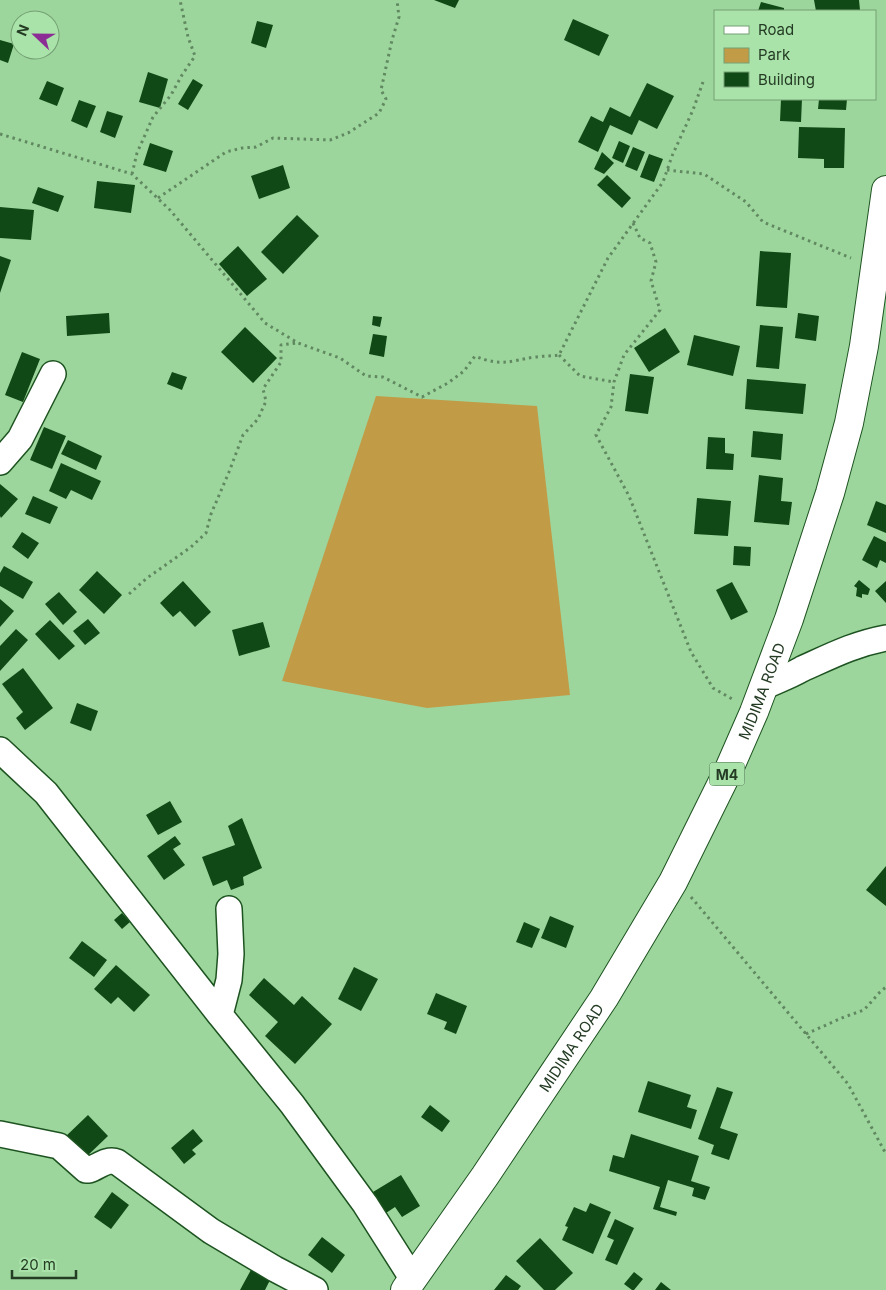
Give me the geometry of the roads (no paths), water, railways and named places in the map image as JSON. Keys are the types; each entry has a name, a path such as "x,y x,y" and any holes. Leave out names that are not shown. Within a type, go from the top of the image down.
{"main road":[{"name":"MIDIMA ROAD","path":"409,1284 485,1176 604,998 673,882 729,769 754,712 789,619 832,485 849,423 864,346 886,190"}],"street":[{"path":"0,462 20,439 53,374"},
{"path":"763,687 840,651 886,638"},
{"path":"0,750 46,793 292,1104 365,1204 409,1284"},
{"path":"220,1015 229,980 231,954 229,909"},
{"path":"0,1134 12,1138 59,1146 86,1170 113,1160 211,1231 315,1290"}]}
